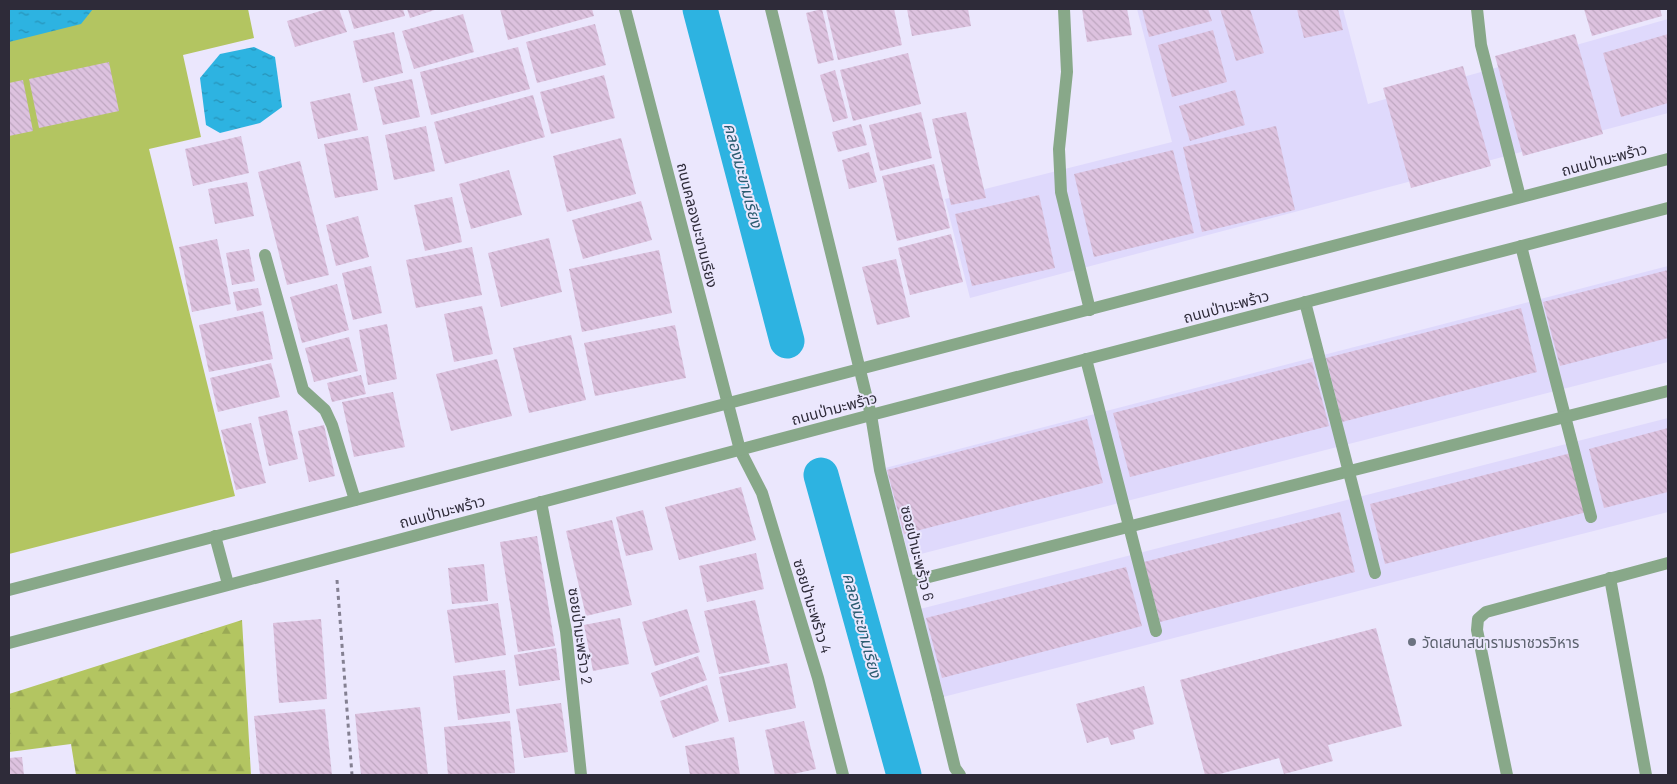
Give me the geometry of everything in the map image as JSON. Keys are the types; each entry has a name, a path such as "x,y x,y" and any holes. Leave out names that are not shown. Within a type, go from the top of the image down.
{"street":[{"name":"ถนนคลองมะขามเรียง","path":"626,9 740,450"},
{"path":"771,9 872,414"},
{"path":"1064,9 1067,72 1059,149 1061,192 1090,310"},
{"path":"1477,9 1481,46 1520,198"},
{"name":"ถนนป่ามะพร้าว","path":"9,590 1668,158"},
{"name":"ถนนป่ามะพร้าว","path":"9,643 872,414 1668,208"},
{"path":"1521,246 1591,518"},
{"path":"266,255 300,382 303,390 325,410 355,500"},
{"path":"1305,302 1375,573"},
{"path":"1086,359 1156,631"},
{"path":"910,582 1668,391"},
{"name":"ซอยป่ามะพร้าว 6","path":"872,414 880,470 910,582 955,768 960,775"},
{"name":"ซอยป่ามะพร้าว 4","path":"740,450 762,493 818,678 843,775"},
{"name":"ซอยป่ามะพร้าว 2","path":"541,502 566,631 581,775"},
{"path":"215,536 228,584"},
{"path":"1507,775 1477,630 1478,619 1486,612 1668,562"},
{"path":"1610,578 1646,775"}],"path":[{"path":"335,556 352,775"}],"shaded area":[{"path":"1137,9 1343,9 1368,104 1668,19 1668,113 970,298 945,199 1172,142"},
{"path":"1668,266 1668,362 909,557 885,468"},
{"path":"1668,418 1668,512 943,697 920,609"}],"green space":[{"path":"9,9 248,9 254,38 183,55 201,137 149,149 235,496 9,554"},
{"path":"242,620 251,775 76,775 71,744 9,752 9,694"}],"water":[{"path":"9,9 93,9 81,24 9,42"},
{"path":"254,47 275,57 282,107 260,123 220,133 206,125 200,78 220,54"}],"building":[{"path":"327,9 339,9 347,32 295,47 287,21"},
{"path":"348,9 403,9 405,16 354,29"},
{"path":"407,9 438,9 410,18"},
{"path":"500,9 592,9 594,16 508,40"},
{"path":"822,9 834,60 818,64 806,13"},
{"path":"826,9 894,9 902,45 838,60"},
{"path":"907,9 968,9 971,26 912,36"},
{"path":"1082,9 1127,9 1132,35 1087,42"},
{"path":"1142,9 1208,9 1212,21 1149,37"},
{"path":"1220,9 1250,9 1264,53 1236,61"},
{"path":"1297,9 1338,9 1343,30 1304,38"},
{"path":"1584,9 1660,9 1662,16 1592,36"},
{"path":"463,14 474,52 414,69 402,31"},
{"path":"595,24 606,65 537,83 526,42"},
{"path":"1213,30 1227,82 1172,97 1158,45"},
{"path":"394,32 403,73 363,83 353,41"},
{"path":"1575,34 1603,134 1523,156 1495,56"},
{"path":"1668,34 1668,103 1621,117 1603,53"},
{"path":"518,47 530,89 431,115 420,72"},
{"path":"908,53 921,104 853,121 840,70"},
{"path":"109,62 119,111 39,128 29,79"},
{"path":"1463,66 1491,166 1411,188 1383,88"},
{"path":"835,70 848,118 833,122 820,75"},
{"path":"604,75 615,118 551,134 540,92"},
{"path":"412,79 420,117 383,125 374,87"},
{"path":"23,80 33,131 9,136 9,83"},
{"path":"1235,90 1245,125 1190,141 1179,106"},
{"path":"350,93 358,130 318,139 310,102"},
{"path":"533,95 545,137 445,164 434,122"},
{"path":"921,112 932,158 880,171 869,125"},
{"path":"966,112 986,198 951,205 932,119"},
{"path":"861,124 867,145 838,152 832,132"},
{"path":"426,126 435,171 394,180 385,135"},
{"path":"1276,126 1295,210 1202,232 1183,147"},
{"path":"241,136 249,173 193,186 185,149"},
{"path":"368,136 378,190 335,198 324,144"},
{"path":"621,138 636,194 567,212 553,156"},
{"path":"1173,150 1194,233 1094,257 1074,174"},
{"path":"869,152 877,182 849,189 842,160"},
{"path":"300,161 329,275 287,285 258,172"},
{"path":"934,164 950,228 897,241 882,176"},
{"path":"509,170 522,215 471,229 459,184"},
{"path":"247,182 254,216 215,224 208,189"},
{"path":"1039,195 1055,268 972,286 955,214"},
{"path":"452,197 462,242 425,251 414,205"},
{"path":"641,201 652,240 583,259 572,220"},
{"path":"358,216 369,257 336,266 326,225"},
{"path":"951,234 963,282 910,295 898,248"},
{"path":"549,238 562,292 501,307 488,253"},
{"path":"217,239 231,304 192,312 179,247"},
{"path":"472,247 482,295 416,308 406,260"},
{"path":"249,249 255,281 232,285 226,253"},
{"path":"659,250 672,313 582,332 569,269"},
{"path":"896,259 910,317 877,325 862,267"},
{"path":"371,266 382,313 353,320 342,273"},
{"path":"1668,270 1668,338 1560,366 1543,302"},
{"path":"337,284 349,330 302,343 290,297"},
{"path":"258,288 262,305 237,311 233,292"},
{"path":"482,306 493,354 454,362 444,314"},
{"path":"1521,308 1537,372 1342,422 1326,358"},
{"path":"263,311 273,359 209,372 199,325"},
{"path":"387,324 397,379 368,385 359,330"},
{"path":"675,325 686,378 595,396 584,343"},
{"path":"571,335 586,400 529,413 513,348"},
{"path":"349,337 358,371 314,382 305,348"},
{"path":"497,359 512,416 451,431 436,374"},
{"path":"1312,362 1329,426 1130,477 1113,413"},
{"path":"271,363 280,397 218,412 210,378"},
{"path":"361,375 366,394 332,402 327,383"},
{"path":"393,392 405,447 354,457 342,402"},
{"path":"287,410 298,459 269,466 258,417"},
{"path":"1087,419 1103,483 904,534 887,470"},
{"path":"251,423 266,483 236,490 221,430"},
{"path":"324,425 335,476 309,482 298,431"},
{"path":"1668,428 1668,492 1604,508 1589,449"},
{"path":"1571,453 1587,512 1385,564 1370,504"},
{"path":"741,487 756,540 679,560 665,507"},
{"path":"643,510 653,550 626,556 616,517"},
{"path":"1340,512 1355,572 1160,622 1144,562"},
{"path":"612,520 632,605 586,616 566,531"},
{"path":"537,536 555,646 518,652 500,542"},
{"path":"756,553 764,589 707,602 699,566"},
{"path":"484,564 488,601 452,604 448,568"},
{"path":"1126,567 1142,626 942,678 926,618"},
{"path":"755,600 770,663 719,674 704,611"},
{"path":"498,603 506,655 455,663 447,610"},
{"path":"687,609 700,652 655,666 642,622"},
{"path":"620,618 629,664 593,671 584,625"},
{"path":"321,619 327,699 279,703 273,623"},
{"path":"1376,628 1402,726 1328,745 1333,761 1284,774 1279,758 1216,775 1205,775 1180,680"},
{"path":"556,648 560,680 519,686 514,655"},
{"path":"698,656 707,680 660,697 651,673"},
{"path":"787,663 796,708 729,722 719,677"},
{"path":"505,670 510,713 458,720 453,676"},
{"path":"707,685 719,721 673,738 660,701"},
{"path":"1144,686 1154,724 1133,730 1135,739 1111,745 1108,737 1087,743 1076,704"},
{"path":"561,703 568,752 524,758 516,709"},
{"path":"420,707 428,775 361,775 355,714"},
{"path":"325,709 332,775 260,775 254,716"},
{"path":"510,721 515,773 448,775 444,727"},
{"path":"804,721 816,769 789,775 775,775 765,730"},
{"path":"734,737 740,775 690,775 685,746"},
{"path":"22,757 24,775 9,775 9,758"}],"waterway":[{"name":"คลองมะขามเรียง","path":"700,9 787,341"},
{"name":"คลองมะขามเรียง","path":"821,475 904,775"}],"place":[{"name":"วัดเสนาสนารามราชวรวิหาร","path":"1412,642"}]}
